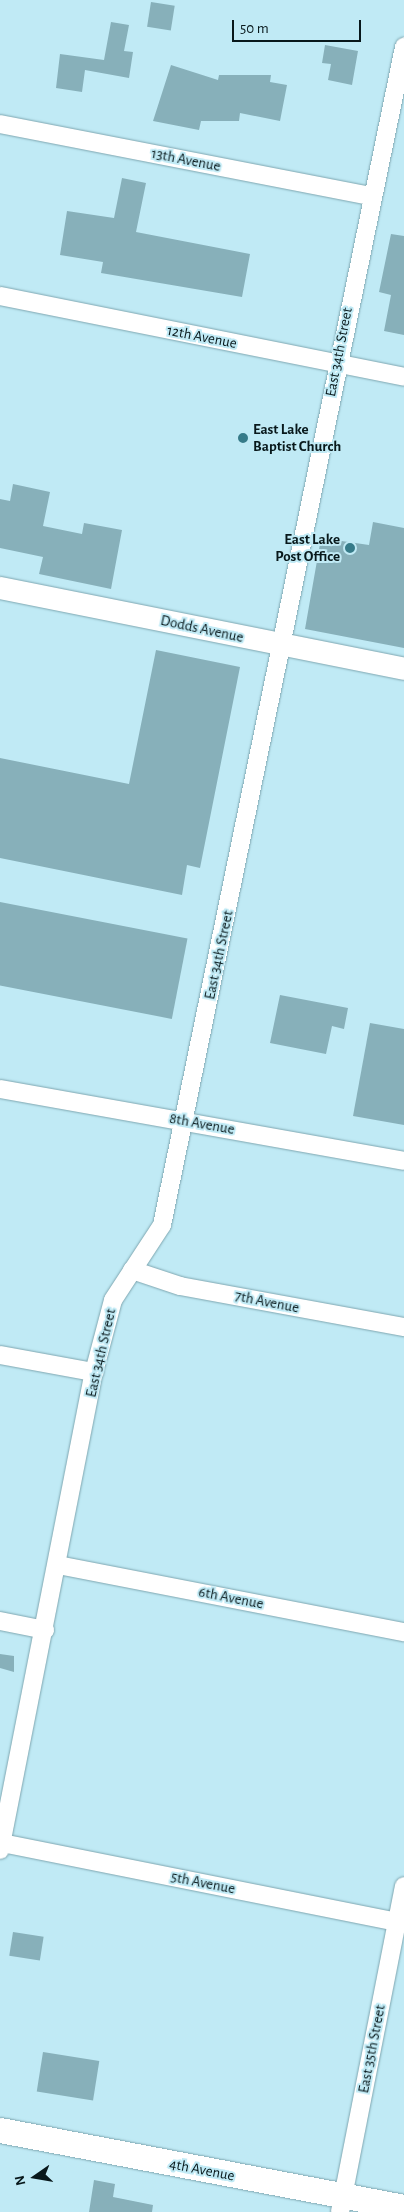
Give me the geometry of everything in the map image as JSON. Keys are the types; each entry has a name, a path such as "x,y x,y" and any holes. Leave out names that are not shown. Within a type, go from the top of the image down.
{"main road":[{"name":"4th Avenue","path":"0,2130 342,2205 404,2207"}],"street":[{"name":"East 34th Street","path":"1,1847 58,1565 94,1372 114,1300 162,1225 284,646 336,364 371,196 401,82 404,46"},
{"name":"13th Avenue","path":"0,124 371,196"},
{"name":"12th Avenue","path":"0,296 404,377"},
{"name":"Dodds Avenue","path":"0,588 404,669"},
{"name":"8th Avenue","path":"0,1089 185,1120 404,1161"},
{"name":"7th Avenue","path":"132,1270 180,1286 404,1328"},
{"path":"0,1355 94,1372"},
{"name":"6th Avenue","path":"58,1565 404,1632"},
{"path":"0,1621 45,1630"},
{"name":"5th Avenue","path":"1,1847 400,1922"},
{"name":"East 35th Street","path":"342,2205 400,1922 404,1886"}],"building":[{"path":"151,2 175,6 171,30 147,27"},
{"path":"111,22 129,25 124,51 133,52 129,78 85,70 82,92 56,88 60,54 104,60"},
{"path":"325,45 358,51 352,85 328,80 331,64 322,63"},
{"path":"171,65 218,80 219,75 271,75 270,82 287,85 280,121 240,113 239,121 201,121 199,130 153,121"},
{"path":"122,178 146,183 136,232 250,254 242,297 101,273 103,262 60,255 67,211 114,218"},
{"path":"391,234 404,236 404,335 384,331 391,295 379,292"},
{"path":"13,484 50,492 43,526 82,534 84,523 122,530 111,589 39,574 43,557 0,548 0,499 10,501"},
{"path":"373,522 404,528 404,648 305,629 321,538 369,545"},
{"path":"156,650 240,667 200,868 187,865 182,895 0,858 0,758 129,784"},
{"path":"0,902 187,938 172,1019 0,986"},
{"path":"280,995 348,1008 344,1029 332,1026 326,1054 270,1043"},
{"path":"370,1023 404,1029 404,1125 353,1116"},
{"path":"0,1654 14,1656 14,1672 0,1668"},
{"path":"13,1932 44,1937 40,1961 9,1956"},
{"path":"43,2052 99,2061 93,2100 37,2092"},
{"path":"94,2180 115,2184 113,2197 153,2205 152,2212 89,2212"}],"place":[{"name":"East Lake Baptist Church","path":"243,438"},
{"name":"East Lake Post Office","path":"350,548"}]}
